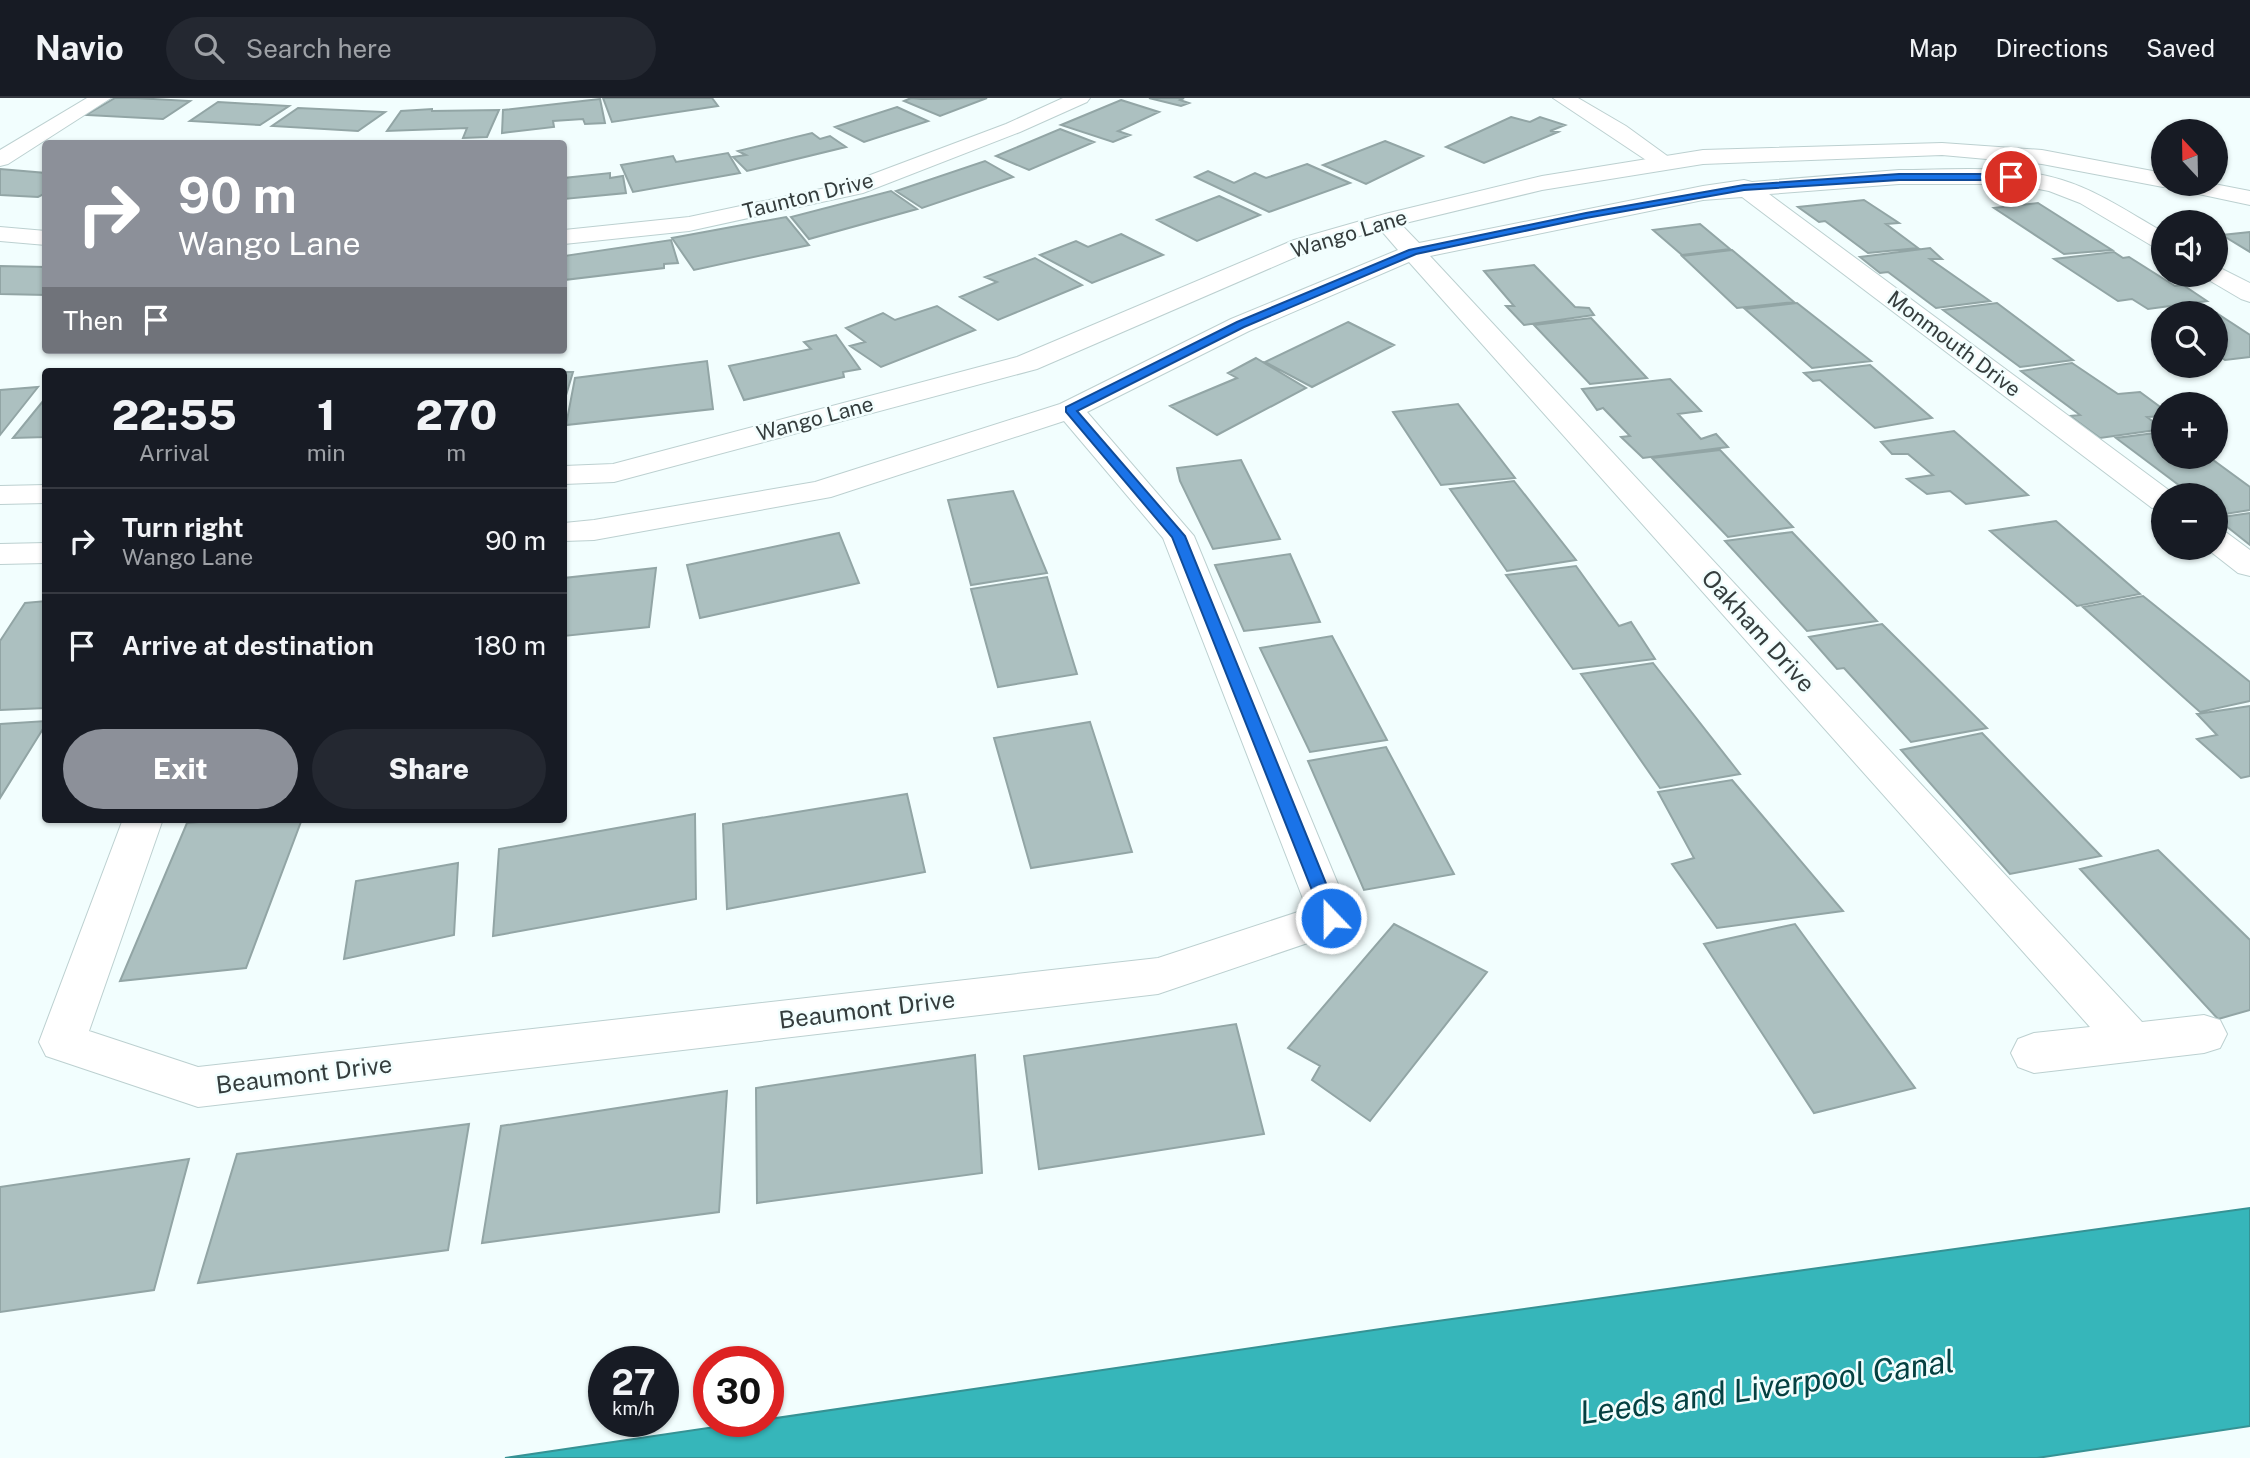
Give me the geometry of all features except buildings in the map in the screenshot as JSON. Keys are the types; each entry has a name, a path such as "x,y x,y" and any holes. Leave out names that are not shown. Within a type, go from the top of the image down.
{"street":[{"path":"0,159 101,98"},
{"name":"Taunton Drive","path":"567,237 689,224 855,188 1013,128 1080,98"},
{"path":"1563,98 1619,130 1666,163"},
{"name":"Wango Lane","path":"567,475 614,473 1027,363 1303,246 1385,221 1542,183 1716,156 1942,149 2042,157 2151,178"},
{"name":"Wango Lane","path":"567,532 594,530 820,490 1070,410 1240,325 1413,252 1625,208 1744,187 1899,177 2011,177 2055,185 2088,198 2151,235"},
{"name":"Monmouth Drive","path":"1744,187 2151,491"},
{"path":"2228,193 2250,198"},
{"name":"Oakham Drive","path":"1385,221 2131,1041"},
{"path":"0,234 42,238"},
{"path":"2228,281 2250,294"},
{"name":"Beaumont Drive","path":"142,823 62,1042 198,1087 1158,976 1331,918 1178,536 1070,410"},
{"path":"0,495 42,494"},
{"path":"2228,549 2250,566"},
{"path":"0,554 42,554"},
{"path":"2034,1053 2204,1034"}],"water":[{"name":"Leeds and Liverpool Canal","path":"2250,1208 2250,1426 2037,1458 505,1458 648,1437 679,1437 679,1432 693,1430 693,1437 784,1437 784,1417 1394,1327"}],"route":[{"path":"1331,918 1178,536 1070,410 1240,325 1413,252 1586,215 1744,187 1899,177 2011,177"}]}
